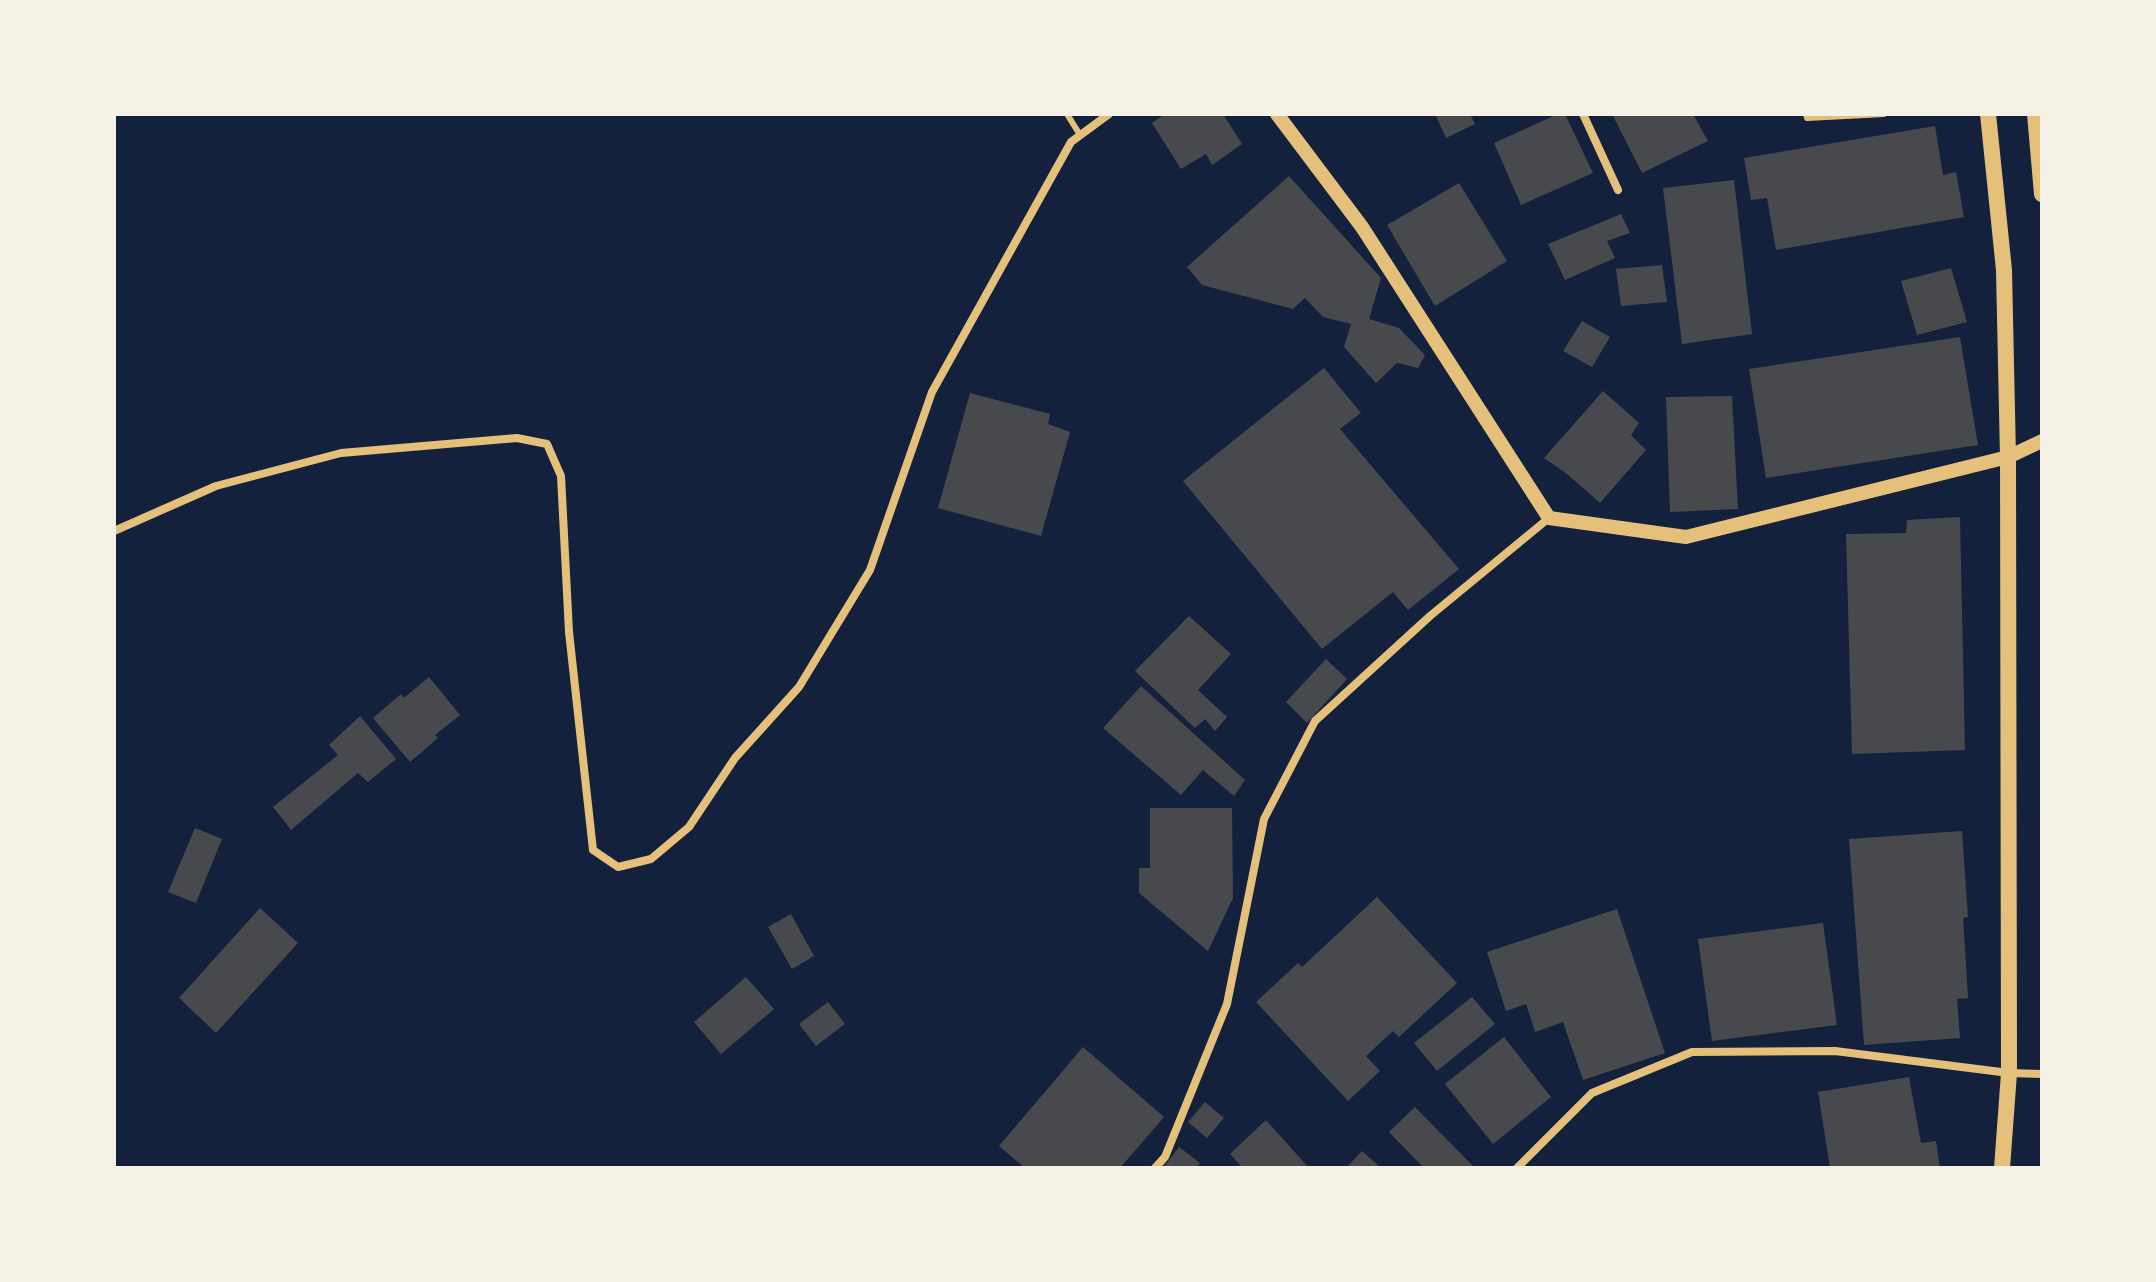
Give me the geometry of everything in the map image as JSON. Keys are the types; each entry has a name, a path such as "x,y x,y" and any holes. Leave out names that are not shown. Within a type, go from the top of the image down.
{"main road":[{"path":"1988,114 2004,270 2008,457 2009,1073 2002,1168"},
{"path":"2035,114 2042,194"}],"street":[{"path":"114,531 216,486 341,453 517,438 547,444 561,476 569,632 593,850 618,867 651,859 689,827 735,758 799,687 870,570 932,392 1071,142 1109,114"},
{"path":"1277,114 1362,227 1549,518"},
{"path":"1583,114 1618,190"},
{"path":"1155,1168 1165,1157 1227,1004 1264,819 1315,721 1430,616 1549,518 1686,537 2008,457 2042,441"},
{"path":"1517,1168 1592,1093 1692,1052 1835,1051 2009,1073 2042,1074"}],"lane":[{"path":"1067,114 1080,135"},
{"path":"1806,114 1807,118 1884,114"}],"building":[{"path":"1165,114 1223,114 1242,144 1212,165 1206,154 1181,169 1152,123"},
{"path":"1435,114 1470,114 1475,124 1446,138"},
{"path":"1558,114 1565,114 1593,173 1521,205 1494,143"},
{"path":"1612,114 1693,114 1708,141 1642,173"},
{"path":"1935,126 1943,175 1956,172 1964,217 1776,250 1767,198 1751,200 1744,158"},
{"path":"1289,176 1381,278 1369,319 1399,328 1425,355 1418,368 1397,363 1376,383 1344,347 1351,324 1323,317 1305,298 1293,309 1202,285 1187,267"},
{"path":"1734,180 1752,334 1682,344 1663,188"},
{"path":"1459,183 1507,261 1435,306 1387,225"},
{"path":"1621,214 1630,233 1607,241 1615,258 1565,280 1548,244"},
{"path":"1662,265 1667,302 1621,306 1616,269"},
{"path":"1951,268 1967,322 1917,335 1901,281"},
{"path":"1582,321 1610,337 1592,367 1563,351"},
{"path":"1960,337 1978,445 1766,478 1749,369"},
{"path":"1324,368 1361,413 1340,429 1459,569 1408,610 1393,592 1322,649 1183,481"},
{"path":"1603,391 1639,423 1631,435 1646,450 1600,503 1544,458"},
{"path":"970,393 1050,414 1048,424 1070,432 1041,536 938,508"},
{"path":"1732,396 1738,509 1670,512 1666,397"},
{"path":"1960,517 1965,750 1852,754 1846,534 1906,533 1907,520"},
{"path":"1189,616 1231,654 1198,690 1227,717 1215,731 1205,719 1195,728 1135,671"},
{"path":"1326,659 1347,679 1307,723 1286,702"},
{"path":"429,677 460,715 435,735 438,738 410,762 373,718 401,694 404,698"},
{"path":"1141,686 1245,780 1234,796 1203,770 1181,795 1103,728"},
{"path":"360,716 396,759 368,782 358,773 291,830 273,807 338,755 329,745"},
{"path":"1150,808 1232,808 1233,898 1208,951 1139,893 1139,868 1150,868"},
{"path":"195,828 222,839 196,903 168,892"},
{"path":"1962,831 1968,917 1963,918 1968,998 1957,999 1960,1038 1864,1045 1849,839"},
{"path":"1377,897 1457,983 1399,1037 1393,1031 1366,1056 1380,1071 1348,1101 1256,1002 1298,963 1302,967"},
{"path":"260,908 298,943 216,1033 179,998"},
{"path":"1617,909 1665,1053 1583,1080 1563,1022 1535,1032 1526,1004 1506,1011 1487,952"},
{"path":"791,914 814,956 792,969 768,927"},
{"path":"1823,923 1837,1025 1712,1041 1698,939"},
{"path":"746,977 774,1009 721,1054 694,1022"},
{"path":"1472,997 1495,1024 1437,1071 1414,1043"},
{"path":"828,1002 845,1024 816,1046 799,1024"},
{"path":"1504,1037 1551,1097 1493,1144 1445,1084"},
{"path":"1083,1047 1164,1117 1120,1168 1025,1168 999,1146"},
{"path":"1909,1077 1921,1143 1936,1141 1940,1168 1830,1168 1818,1092"},
{"path":"1205,1102 1224,1118 1207,1138 1188,1122"},
{"path":"1415,1107 1475,1168 1424,1168 1389,1132"},
{"path":"1266,1120 1309,1168 1243,1168 1230,1154"},
{"path":"1179,1147 1200,1163 1197,1168 1163,1168"},
{"path":"1362,1151 1381,1168 1346,1168"}]}
